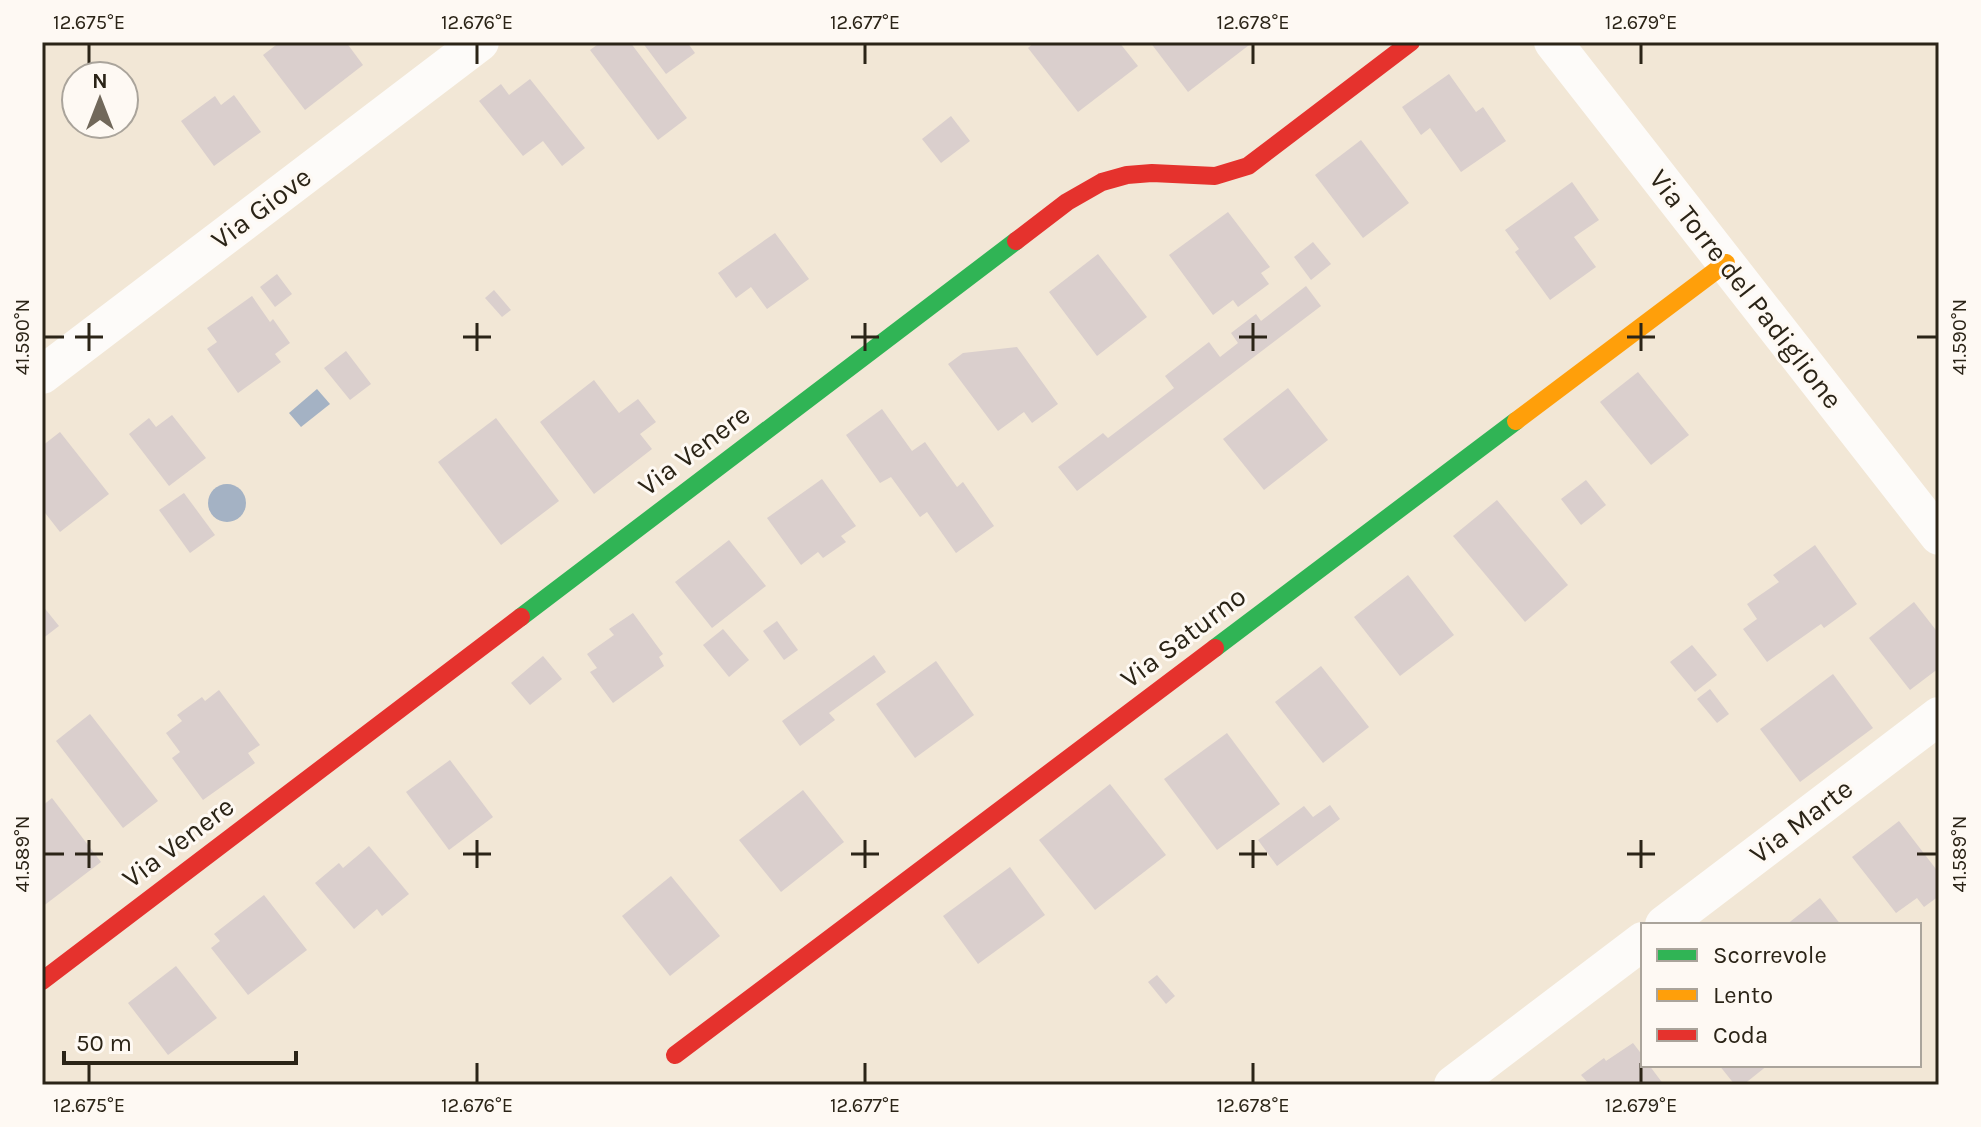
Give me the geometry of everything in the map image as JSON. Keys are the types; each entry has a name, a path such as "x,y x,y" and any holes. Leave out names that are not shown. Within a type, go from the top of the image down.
{"street":[{"name":"Via Giove","path":"42,375 480,42"},
{"name":"Via Venere","path":"42,981 1067,202 1102,182 1127,175 1215,176 1239,170 1256,162 1411,42"},
{"name":"Via Torre del Padiglione","path":"1553,42 1939,536"},
{"name":"Via Saturno","path":"675,1055 1726,263"},
{"name":"Via Marte","path":"1667,923 1939,716"},
{"path":"1453,1085 1641,943"}],"water":[{"path":"317,389 330,404 301,427 289,413"},
{"path":"227,484 240,490 246,503 240,516 227,522 214,516 208,503 214,490"}],"building":[{"path":"280,42 346,42 363,65 305,110 263,55"},
{"path":"601,42 630,42 687,118 658,140 590,50"},
{"path":"642,42 687,42 695,53 666,74"},
{"path":"1035,42 1119,42 1138,66 1078,112 1028,48"},
{"path":"1150,42 1253,42 1188,92"},
{"path":"1449,74 1476,112 1483,107 1506,141 1461,172 1430,128 1421,135 1402,107"},
{"path":"530,79 585,148 562,166 543,141 523,156 479,101 501,84 509,95"},
{"path":"234,95 261,132 214,166 181,121 215,96 221,105"},
{"path":"951,116 970,141 941,163 922,139"},
{"path":"1361,140 1409,203 1363,238 1315,175"},
{"path":"1572,182 1599,220 1574,237 1596,267 1550,300 1515,252 1519,249 1505,230"},
{"path":"1228,212 1270,267 1261,273 1269,284 1238,307 1233,300 1213,315 1169,255"},
{"path":"775,233 809,279 767,309 751,287 736,298 718,273"},
{"path":"1313,242 1331,264 1311,280 1294,257"},
{"path":"1098,254 1147,317 1097,356 1049,292"},
{"path":"277,274 292,294 275,307 260,287"},
{"path":"1306,286 1321,306 1077,491 1058,467 1103,433 1108,438 1174,388 1165,376 1209,342 1220,357 1238,343 1231,333 1256,314 1261,321"},
{"path":"494,290 511,310 502,317 485,298"},
{"path":"252,296 290,343 275,354 281,362 238,393 207,349 217,342 207,328"},
{"path":"1017,347 1058,404 1032,423 1024,412 998,431 948,364 963,353"},
{"path":"346,351 371,384 350,400 324,368"},
{"path":"1638,372 1689,435 1651,465 1600,402"},
{"path":"594,380 619,413 638,399 656,422 640,434 652,449 594,494 540,422"},
{"path":"1288,388 1328,440 1264,490 1223,439"},
{"path":"882,409 912,451 925,442 957,487 963,482 994,526 956,553 927,512 920,517 891,477 880,483 846,435"},
{"path":"172,415 206,458 169,486 129,434 149,418 156,427"},
{"path":"496,418 559,501 501,545 438,462"},
{"path":"60,432 109,494 60,532 42,509 42,446"},
{"path":"822,479 856,526 841,536 846,542 823,558 818,552 801,565 767,518"},
{"path":"1586,480 1606,505 1581,525 1561,499"},
{"path":"184,493 215,535 190,553 159,510"},
{"path":"1497,500 1568,585 1525,622 1453,536"},
{"path":"729,540 766,586 712,628 675,582"},
{"path":"1815,545 1857,604 1824,628 1821,624 1767,662 1743,629 1757,619 1747,604 1779,582 1773,575"},
{"path":"1408,575 1454,635 1400,676 1354,617"},
{"path":"1914,602 1939,634 1939,668 1910,690 1869,638"},
{"path":"42,605 59,626 42,639"},
{"path":"633,613 663,654 659,657 664,666 613,703 590,672 597,668 587,654 614,635 609,629"},
{"path":"777,621 798,650 784,660 763,631"},
{"path":"723,629 749,660 729,677 703,645"},
{"path":"1692,645 1717,675 1695,692 1670,662"},
{"path":"874,655 886,672 829,713 835,720 800,746 782,721"},
{"path":"543,656 562,679 530,705 511,683"},
{"path":"936,661 974,715 915,758 876,704"},
{"path":"1321,666 1369,727 1323,763 1275,702"},
{"path":"1833,674 1873,728 1800,782 1760,729"},
{"path":"1710,689 1729,714 1717,723 1697,699"},
{"path":"219,690 260,745 248,753 255,763 203,800 172,758 180,752 166,733 182,721 177,715 202,697 205,701"},
{"path":"90,714 158,801 123,828 56,741"},
{"path":"1227,733 1280,804 1217,850 1164,779"},
{"path":"450,760 493,817 449,850 406,792"},
{"path":"1110,784 1166,855 1095,910 1039,840"},
{"path":"803,790 844,842 781,892 739,840"},
{"path":"52,798 101,862 42,907 42,806"},
{"path":"1330,805 1340,819 1277,866 1258,840 1304,806 1313,817"},
{"path":"1899,821 1939,873 1939,896 1924,907 1917,898 1896,913 1852,857"},
{"path":"369,846 409,894 382,916 377,909 354,929 315,883 339,863 343,868"},
{"path":"1010,867 1045,915 978,964 943,916"},
{"path":"671,876 720,936 670,976 622,916"},
{"path":"264,895 307,950 248,995 211,948 220,941 214,934"},
{"path":"1820,898 1839,923 1789,923"},
{"path":"176,966 217,1018 168,1055 128,1003"},
{"path":"1157,975 1175,996 1166,1004 1148,982"},
{"path":"1633,1043 1641,1053 1641,1067 1650,1067 1664,1085 1590,1085 1581,1075 1604,1058 1606,1061"},
{"path":"1721,1067 1766,1067 1743,1085 1735,1085"}],"traffic: fast":[{"path":"521,617 1016,241"},
{"path":"1215,648 1516,421"}],"traffic: slow":[{"path":"1516,421 1726,263"}],"traffic: jam":[{"path":"1016,241 1067,202 1102,182 1127,175 1152,173 1215,176 1248,166 1411,42"},
{"path":"42,981 521,617"},
{"path":"675,1055 1215,648"}]}
